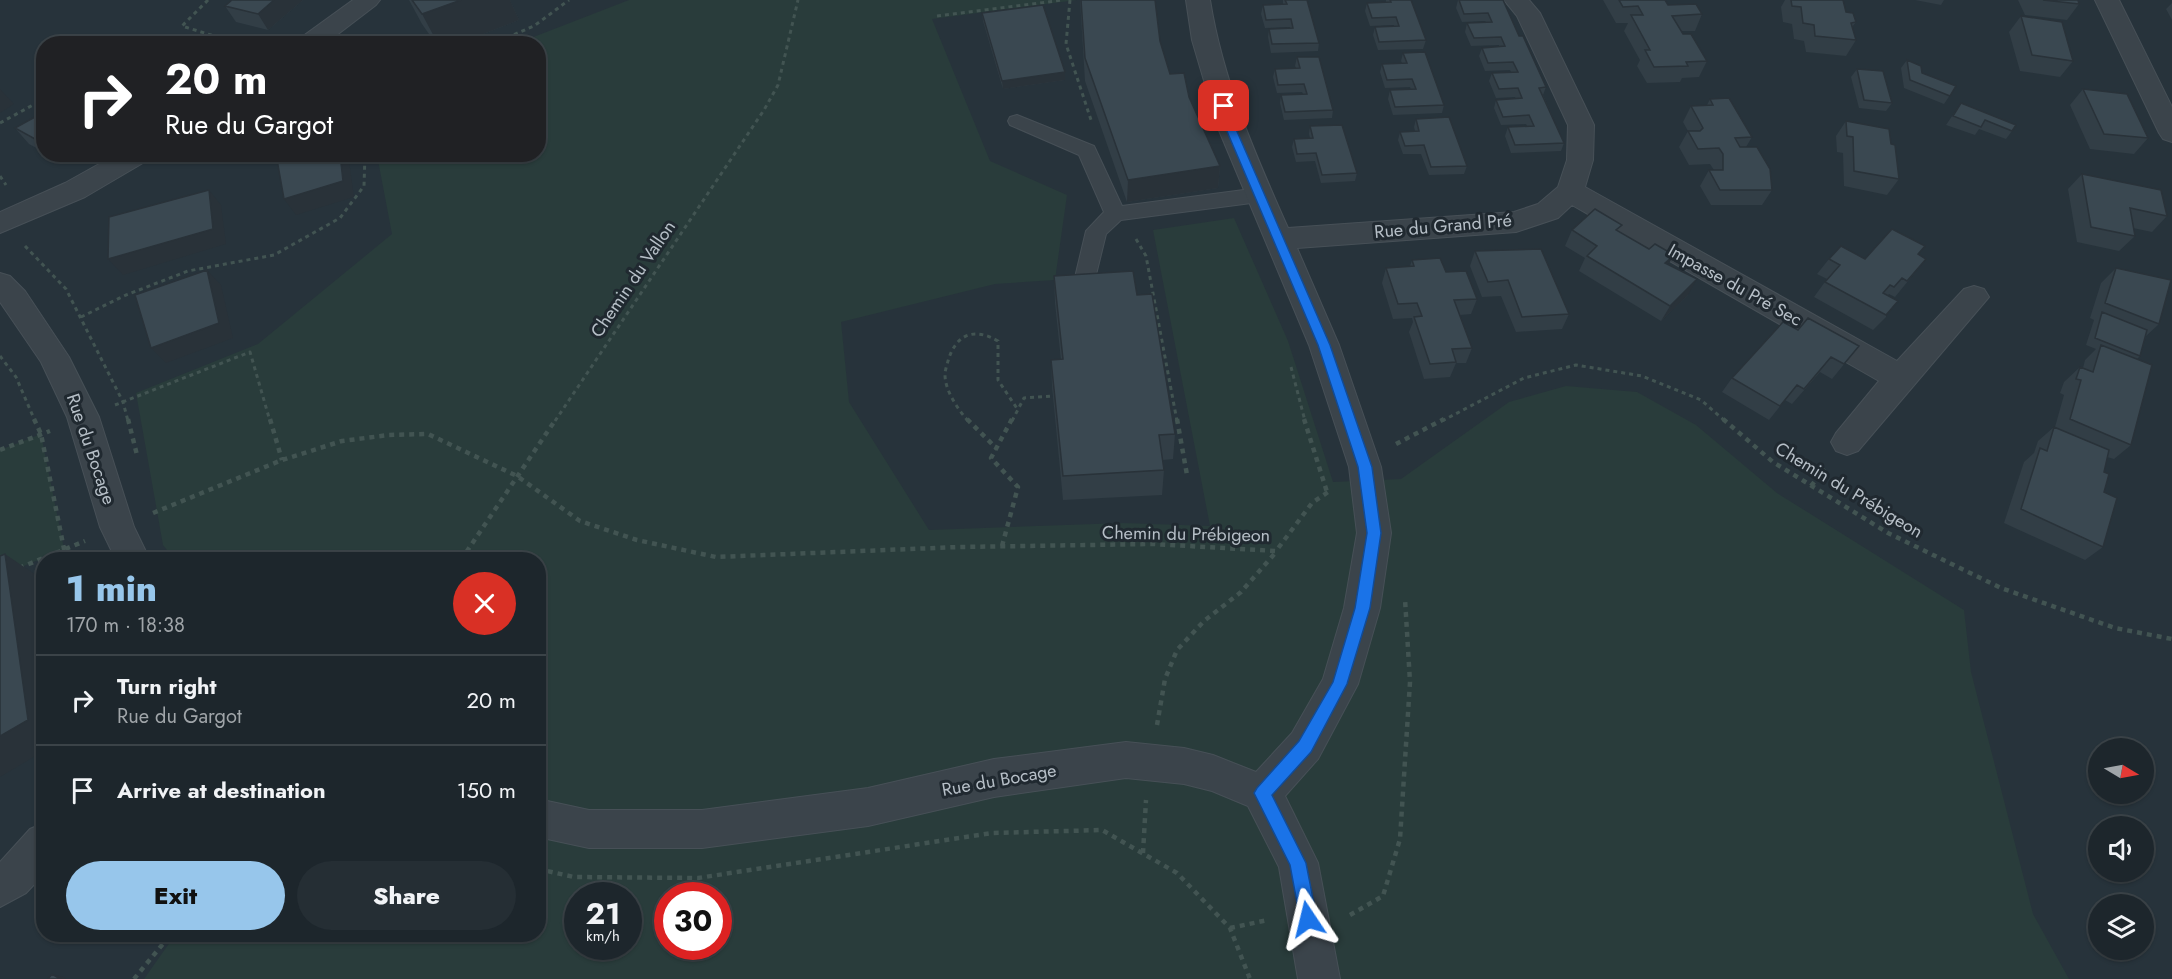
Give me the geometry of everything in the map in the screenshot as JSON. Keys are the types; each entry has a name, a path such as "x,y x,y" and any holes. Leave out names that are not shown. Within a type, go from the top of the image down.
{"street":[{"path":"319,36 368,0"},
{"path":"1198,0 1204,40 1231,129 1324,345 1365,467 1374,533 1362,608 1340,684 1305,746 1262,793 1298,863 1319,979"},
{"path":"1516,0 1528,13 1581,124 1580,160 1570,191"},
{"path":"2107,0 2172,133"},
{"path":"0,223 75,190 125,162"},
{"name":"Rue du Grand Pré","path":"1278,239 1516,222 1548,211 1570,191"},
{"name":"Impasse du Pré Sec","path":"1570,191 1900,378"},
{"name":"Rue du Bocage","path":"0,284 15,298 54,357 83,417 117,527 129,552"},
{"path":"1846,442 1900,378 1974,297"},
{"name":"Rue du Bocage","path":"546,820 589,829 702,829 868,807 994,778 1126,760 1184,766 1213,773 1262,793"},
{"path":"0,887 12,879 36,852"}],"lane":[{"path":"1017,121 1087,151 1115,214"},
{"path":"1084,286 1096,231 1115,214 1259,195"}],"path":[{"path":"208,0 182,26 214,36"},
{"path":"513,36 534,28 553,16 569,0"},
{"name":"Chemin du Vallon","path":"466,552 773,93 785,64 798,0"},
{"path":"938,16 1063,0"},
{"path":"0,123 36,103"},
{"path":"81,317 126,295 188,271 274,255 340,218 364,186 365,162"},
{"path":"997,449 966,421 944,376 949,355 957,340 973,332 989,334 998,341 998,380 1018,410"},
{"name":"Chemin du Prébigeon","path":"83,417 250,352 282,460 342,441 389,435 428,434 517,476 580,521 637,540 716,557 772,553 1002,546 1153,544 1276,551 1312,503 1399,442 1524,378 1576,365 1642,376 1701,400 1773,462 1888,533 2001,588 2115,628 2172,639"},
{"path":"0,356 16,377 41,434 65,552"},
{"path":"1002,546 1018,487 992,458 1024,398 1053,396"},
{"path":"0,450 83,417"},
{"path":"1143,853 1143,814 1153,763 1159,707 1165,679 1177,650 1204,621 1241,592 1276,551"},
{"path":"1230,928 1268,920 1351,915 1383,896 1400,839 1410,682 1404,590"},
{"path":"546,871 574,877 698,878 992,832 1102,830 1177,873 1230,928 1250,979"},
{"path":"134,979 164,942"}],"green space":[{"path":"629,0 1077,0 932,19 990,161 1067,195 1055,280 995,284 841,322 849,402 929,530 1123,523 1210,526 1153,230 1234,218 1288,341 1333,482 1401,479 1509,402 1566,386 1637,392 1696,425 1777,493 1964,610 1971,672 2033,914 2069,979 144,979 170,942 546,942 546,552 168,552 163,545 136,393 258,344 392,234 378,162 546,162 546,36 536,36"},
{"path":"41,434 64,549 57,552 36,552 36,561 0,576 0,450"}],"building":[{"path":"232,0 274,0 258,14 225,6"},
{"path":"412,0 461,0 422,14"},
{"path":"1081,0 1155,0 1160,41 1170,74 1184,73 1189,97 1220,166 1128,180 1085,58"},
{"path":"1285,0 1307,0 1319,43 1272,44 1269,29 1293,28 1291,19 1266,20 1263,5 1287,4"},
{"path":"1390,0 1411,0 1426,40 1379,42 1375,27 1399,26 1396,17 1372,18 1367,3 1391,2"},
{"path":"1459,0 1503,0 1519,36 1523,36 1546,87 1539,88 1564,143 1515,145 1508,127 1534,126 1529,115 1503,117 1496,100 1522,98 1518,88 1499,89 1492,73 1518,72 1513,62 1488,63 1482,48 1505,46 1501,37 1474,38 1467,23 1492,22 1488,13 1464,14"},
{"path":"1619,0 1665,0 1668,5 1696,4 1702,14 1672,16 1683,34 1691,34 1707,61 1686,62 1688,66 1654,67 1645,50 1650,50 1631,15 1643,15 1638,6 1623,7"},
{"path":"1791,0 1843,0 1846,12 1853,13 1856,22 1851,23 1856,40 1815,36 1814,25 1803,23 1801,7 1792,6"},
{"path":"2043,0 2078,0 2079,4"},
{"path":"1043,5 1065,72 1002,81 982,13"},
{"path":"2021,16 2062,22 2073,61 2032,55"},
{"path":"1425,52 1444,105 1395,107 1390,90 1416,89 1412,79 1387,80 1382,64 1407,63 1403,53"},
{"path":"1297,57 1319,57 1333,110 1285,112 1281,95 1307,94 1304,84 1278,85 1275,69 1300,68"},
{"path":"1907,60 1921,66 1922,73 1956,86 1950,96 1910,80"},
{"path":"1857,69 1883,71 1892,103 1864,100"},
{"path":"2083,89 2127,94 2148,138 2104,134"},
{"path":"1729,98 1752,137 1735,138 1740,147 1757,147 1770,169 1772,190 1720,190 1709,170 1723,170 1723,154 1719,148 1698,149 1688,131 1700,131 1703,128 1691,106 1713,105 1710,99"},
{"path":"1961,103 2016,125 2012,131 1985,120 1981,127 1953,116"},
{"path":"36,116 36,140 15,128"},
{"path":"1449,117 1467,166 1431,167 1424,145 1405,146 1400,132 1419,131 1416,119"},
{"path":"1846,121 1889,129 1891,144 1895,145 1899,179 1854,171 1853,137 1847,136"},
{"path":"1342,125 1357,173 1322,175 1316,153 1297,154 1294,139 1313,138 1310,126"},
{"path":"277,162 341,162 343,181 284,199"},
{"path":"2082,174 2161,190 2167,216 2130,208 2135,236 2091,227"},
{"path":"209,190 213,229 108,259 109,217"},
{"path":"1595,209 1622,225 1616,230 1649,249 1655,244 1674,255 1665,263 1697,279 1670,306 1587,256 1597,246 1572,230"},
{"path":"1892,229 1925,246 1918,254 1926,259 1907,281 1902,278 1894,287 1890,285 1883,293 1898,301 1886,315 1825,282 1840,265 1829,259 1841,246 1865,259"},
{"path":"1541,249 1569,314 1522,317 1508,280 1488,282 1475,251"},
{"path":"1440,258 1446,272 1466,271 1477,299 1454,300 1472,348 1452,349 1456,362 1430,364 1414,317 1422,316 1417,303 1398,304 1386,268 1414,266 1412,260"},
{"path":"2116,268 2171,280 2159,324 2105,303"},
{"path":"207,270 219,323 151,348 135,295"},
{"path":"1133,271 1137,295 1152,294 1175,434 1159,435 1164,470 1063,476 1051,360 1063,359 1054,276"},
{"path":"2102,312 2147,330 2140,356 2095,338"},
{"path":"1808,318 1859,346 1844,364 1831,357 1804,389 1797,385 1780,406 1732,378 1783,322 1798,330"},
{"path":"2101,345 2152,365 2131,445 2070,419 2081,380 2076,379 2080,367 2093,372"},
{"path":"2054,427 2109,450 2104,472 2109,474 2104,492 2117,498 2103,547 2021,509 2040,448 2047,451"},
{"path":"5,554 28,720 0,736 0,556"},
{"path":"52,974 60,979 48,979"}],"route":[{"path":"1224,106 1231,129 1324,345 1365,467 1374,533 1362,608 1340,684 1305,746 1262,793 1298,863 1308,919"}]}
